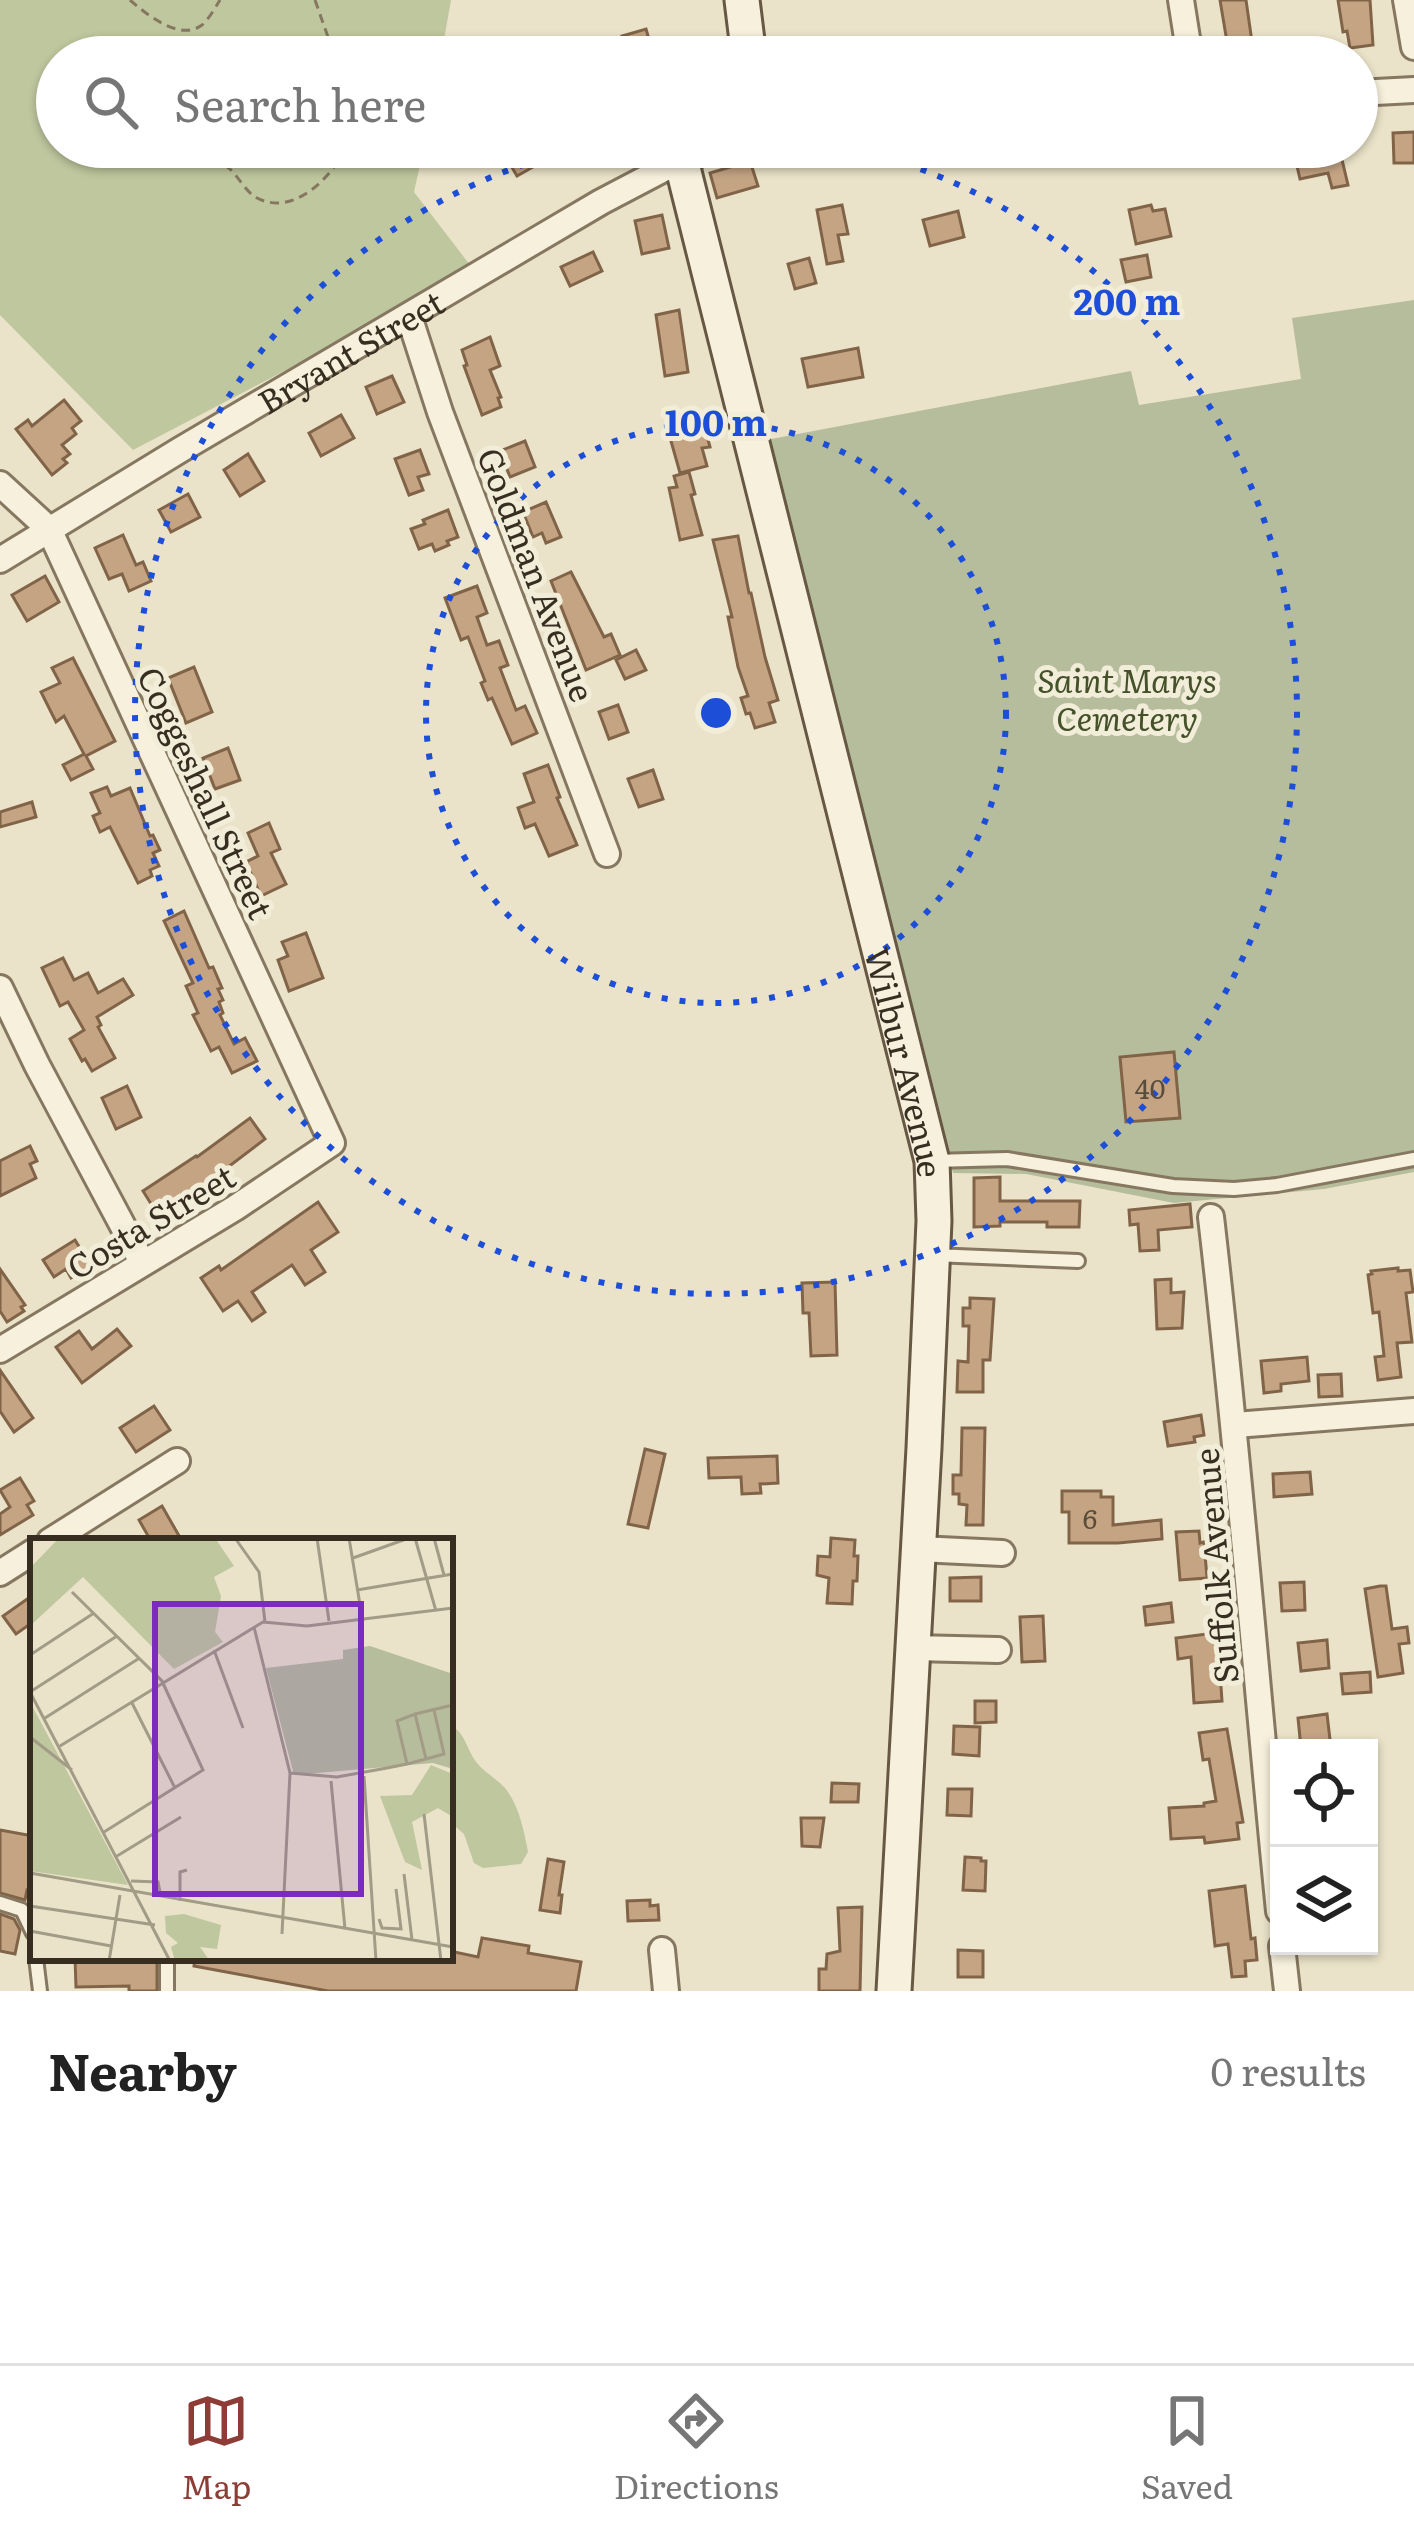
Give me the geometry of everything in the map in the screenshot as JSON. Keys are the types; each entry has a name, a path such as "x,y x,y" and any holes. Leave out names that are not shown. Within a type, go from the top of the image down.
{"street":[{"path":"742,0 746,36"},
{"path":"1181,0 1187,36"},
{"path":"1406,0 1414,47"},
{"path":"1378,93 1414,90"},
{"name":"Bryant Street","path":"0,560 663,168"},
{"name":"Wilbur Avenue","path":"695,168 932,1162 919,1549 894,1991"},
{"name":"Goldman Avenue","path":"409,316 440,412 608,854"},
{"name":"Coggeshall Street","path":"0,484 49,529 332,1143"},
{"path":"0,988 142,1262"},
{"name":"Costa Street","path":"0,1351 250,1199 332,1143"},
{"name":"Suffolk Avenue","path":"1211,1216 1273,1847"},
{"path":"1235,1425 1414,1411"},
{"path":"55,1538 177,1461"},
{"path":"919,1549 1002,1553"},
{"path":"0,1573 30,1554"},
{"path":"913,1648 998,1650"},
{"path":"662,1950 666,1991"},
{"path":"1283,1955 1287,1991"}],"lane":[{"path":"932,1162 1007,1159 1159,1184 1234,1189 1414,1159"},
{"path":"932,1255 1078,1261"},
{"path":"0,1903 22,1910 30,1927"},
{"path":"36,1961 40,1991"}],"path":[{"path":"130,0 158,21 184,30 202,25 220,0"},
{"path":"315,0 327,36"},
{"path":"228,168 256,197 273,201 292,201 307,194 332,168"}],"green space":[{"path":"0,0 451,0 445,36 36,36 36,168 419,168 414,192 470,265 355,334 133,450 0,315"},
{"name":"Saint Marys Cemetery","path":"1414,300 1414,1172 1324,1189 1174,1203 1026,1174 953,1173 766,440 1131,371 1139,405 1301,379 1292,318"},
{"path":"453,1727 477,1763 514,1802 528,1852 521,1864 483,1868 474,1863 464,1834 453,1825"}],"building":[{"path":"1220,0 1246,0 1251,36 1226,36"},
{"path":"1338,0 1370,0 1372,36 1343,32"},
{"path":"646,29 648,36 622,36"},
{"path":"1414,132 1414,163 1394,163 1393,133"},
{"path":"752,168 758,186 717,198 710,173"},
{"path":"1297,168 1344,168 1348,185 1332,188 1328,173 1300,179"},
{"path":"842,205 848,234 838,235 843,261 827,264 817,210"},
{"path":"1151,205 1153,211 1165,209 1171,236 1136,244 1129,210"},
{"path":"958,211 964,237 930,246 923,220"},
{"path":"662,215 669,248 642,254 635,221"},
{"path":"593,252 602,271 570,286 561,267"},
{"path":"1147,255 1151,277 1126,282 1121,260"},
{"path":"809,258 816,283 795,289 788,264"},
{"path":"679,310 688,372 665,376 656,315"},
{"path":"490,337 500,366 490,370 501,407 482,415 462,350"},
{"path":"858,348 863,377 808,387 802,359"},
{"path":"392,376 404,402 377,414 366,387"},
{"path":"64,400 81,421 72,428 76,434 62,445 70,454 63,459 67,463 52,475 16,429 28,420 32,426"},
{"path":"341,415 354,438 321,456 309,433"},
{"path":"705,428 710,447 702,448 707,466 680,473 669,434"},
{"path":"525,441 535,467 510,477 500,451"},
{"path":"420,450 429,474 418,477 423,490 409,495 395,459"},
{"path":"248,454 264,481 240,496 224,470"},
{"path":"689,472 702,535 680,540 669,488 677,487 674,476"},
{"path":"188,494 200,517 171,532 159,510"},
{"path":"546,502 561,537 546,543 542,533 533,537 523,512"},
{"path":"448,510 458,537 435,551 432,544 419,549 411,529"},
{"path":"123,535 136,565 143,562 151,581 129,591 122,574 109,579 95,548"},
{"path":"738,536 778,700 769,703 775,722 755,728 741,698 748,696 713,540"},
{"path":"571,572 604,637 611,634 620,655 586,670 551,581"},
{"path":"45,576 59,602 27,621 12,595"},
{"path":"477,586 487,613 477,617 487,645 499,641 508,665 500,668 516,710 525,706 537,733 512,744 481,683 485,681 468,637 461,640 445,598"},
{"path":"636,650 646,670 625,679 616,660"},
{"path":"73,658 115,741 86,756 93,769 71,780 63,765 84,754 64,716 56,722 41,692 60,683 52,668"},
{"path":"194,667 212,712 186,723 168,678"},
{"path":"618,705 628,732 609,739 599,712"},
{"path":"228,748 240,780 215,789 203,758"},
{"path":"548,765 577,845 549,856 535,824 525,828 518,808 534,802 524,774"},
{"path":"653,770 663,799 639,807 628,779"},
{"path":"107,787 111,796 130,788 160,850 153,853 159,866 138,883 110,827 100,832 93,816 100,813 91,793"},
{"path":"32,802 36,817 0,827 0,812"},
{"path":"269,823 280,849 271,853 286,884 261,896 246,862 258,856 248,833"},
{"path":"184,911 222,988 218,989 223,1000 220,1015 234,1044 245,1038 257,1061 232,1073 219,1047 211,1051 193,1015 198,1013 186,986 193,983 164,921"},
{"path":"306,933 323,978 289,991 278,960 288,956 282,942"},
{"path":"63,958 74,980 88,973 98,993 123,979 133,995 97,1017 115,1058 92,1071 70,1039 84,1030 68,1002 60,1006 42,968"},
{"path":"1174,1052 1180,1118 1126,1122 1120,1057"},
{"path":"127,1086 141,1117 116,1129 102,1098"},
{"path":"250,1118 265,1139 158,1215 143,1191"},
{"path":"30,1146 37,1161 30,1164 36,1178 0,1196 0,1161"},
{"path":"1000,1177 1000,1201 1080,1201 1079,1227 1000,1222 1000,1226 974,1227 974,1178"},
{"path":"318,1202 338,1232 311,1250 325,1272 305,1285 292,1265 252,1292 265,1312 252,1321 238,1301 223,1311 201,1278 219,1266 221,1270"},
{"path":"1190,1204 1192,1227 1158,1230 1159,1250 1140,1251 1138,1224 1130,1225 1129,1210"},
{"path":"75,1240 91,1266 71,1278 66,1269 54,1277 43,1260"},
{"path":"0,1269 25,1305 21,1307 24,1311 7,1322 0,1311"},
{"path":"1410,1270 1413,1292 1406,1293 1412,1342 1397,1343 1401,1377 1378,1380 1375,1357 1384,1356 1379,1312 1373,1313 1368,1275"},
{"path":"1171,1279 1171,1293 1184,1292 1182,1328 1157,1329 1155,1280"},
{"path":"835,1282 837,1355 811,1356 802,1283"},
{"path":"970,1298 994,1299 990,1360 983,1360 983,1392 957,1392 958,1361 968,1362 969,1326 963,1326 963,1308 970,1308"},
{"path":"117,1329 131,1346 82,1383 56,1347 79,1331 92,1349"},
{"path":"1307,1357 1309,1381 1281,1384 1281,1391 1264,1393 1261,1361"},
{"path":"0,1370 33,1418 14,1432 0,1411"},
{"path":"1341,1374 1342,1396 1319,1397 1318,1375"},
{"path":"154,1406 170,1430 136,1452 120,1428"},
{"path":"1201,1415 1204,1435 1194,1437 1195,1442 1168,1446 1164,1422"},
{"path":"962,1428 985,1428 983,1525 966,1525 967,1505 959,1504 959,1494 953,1494 953,1475 961,1475"},
{"path":"645,1449 665,1454 648,1528 628,1524"},
{"path":"777,1456 778,1483 760,1484 761,1493 742,1494 741,1477 709,1478 708,1458"},
{"path":"1310,1472 1312,1494 1274,1497 1273,1474"},
{"path":"20,1478 34,1501 27,1505 33,1515 0,1535 0,1514 10,1507 0,1490"},
{"path":"1062,1491 1101,1491 1101,1497 1113,1497 1113,1525 1161,1520 1162,1539 1069,1543 1069,1512 1062,1512"},
{"path":"162,1506 180,1538 149,1538 139,1520"},
{"path":"1199,1531 1207,1578 1180,1580 1176,1532"},
{"path":"831,1538 855,1540 857,1581 853,1581 852,1604 827,1603 829,1578 817,1575 818,1556 830,1557"},
{"path":"981,1577 981,1601 950,1601 950,1578"},
{"path":"1304,1582 1305,1610 1282,1611 1280,1583"},
{"path":"1386,1586 1392,1629 1407,1627 1409,1643 1399,1644 1403,1673 1378,1677 1365,1589"},
{"path":"30,1597 30,1624 16,1634 3,1616"},
{"path":"1171,1603 1173,1622 1146,1625 1144,1607"},
{"path":"1043,1616 1045,1661 1022,1662 1020,1617"},
{"path":"1215,1633 1222,1701 1194,1703 1191,1657 1178,1659 1176,1638"},
{"path":"1327,1640 1329,1668 1301,1671 1298,1643"},
{"path":"1370,1672 1371,1692 1343,1694 1341,1674"},
{"path":"975,1701 996,1701 996,1722 975,1723"},
{"path":"1327,1714 1330,1739 1300,1739 1298,1718"},
{"path":"954,1726 980,1727 979,1756 953,1754"},
{"path":"1227,1729 1243,1822 1237,1823 1239,1839 1205,1843 1204,1837 1171,1839 1169,1808 1216,1801 1199,1733"},
{"path":"832,1783 859,1784 858,1802 831,1802"},
{"path":"948,1789 972,1789 971,1816 947,1815"},
{"path":"801,1818 824,1818 820,1847 802,1846"},
{"path":"0,1830 30,1835 30,1890 25,1900 0,1893"},
{"path":"965,1857 986,1861 985,1891 963,1890"},
{"path":"548,1859 564,1862 560,1913 540,1910"},
{"path":"1245,1886 1257,1960 1245,1961 1246,1976 1232,1977 1228,1944 1215,1946 1209,1891"},
{"path":"650,1900 650,1906 658,1905 659,1920 628,1921 627,1901"},
{"path":"862,1907 860,1991 819,1991 819,1969 826,1969 827,1954 840,1951 838,1908"},
{"path":"0,1914 14,1919 20,1930 15,1954 0,1951"},
{"path":"482,1938 529,1946 528,1953 581,1962 576,1991 328,1991 194,1966 195,1961 453,1961 453,1952 478,1957"},
{"path":"958,1950 983,1951 983,1977 958,1977"},
{"path":"75,1961 157,1961 157,1991 129,1991 129,1986 76,1987"}]}
